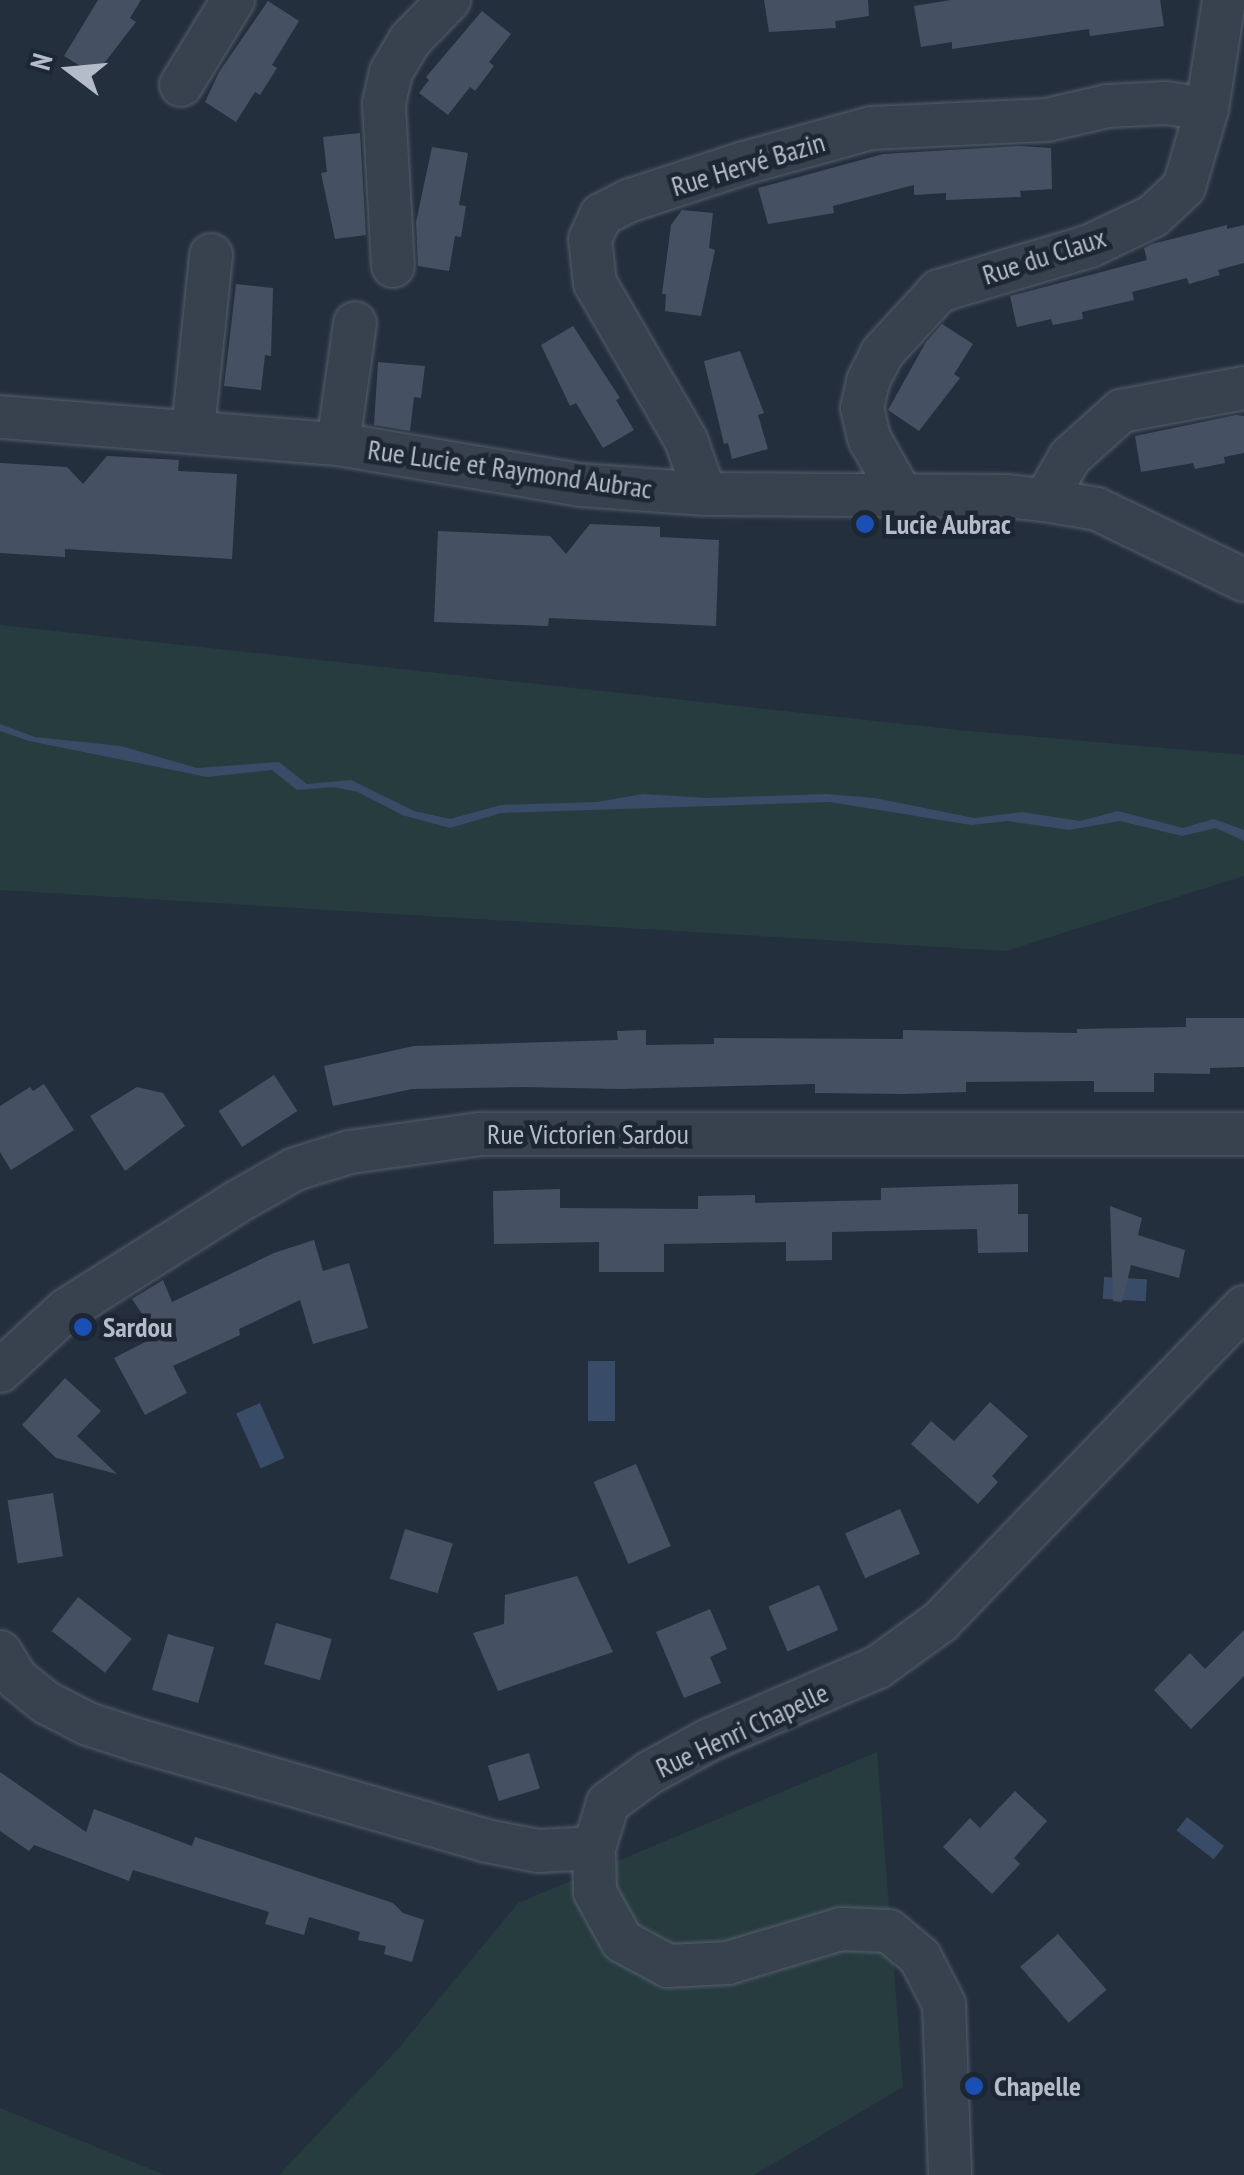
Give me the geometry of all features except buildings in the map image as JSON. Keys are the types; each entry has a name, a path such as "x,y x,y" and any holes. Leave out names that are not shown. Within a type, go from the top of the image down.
{"street":[{"path":"181,85 234,0"},
{"path":"394,266 384,103 392,72 410,40 448,0"},
{"name":"Rue du Claux","path":"901,495 869,438 862,408 868,381 882,353 939,291 1090,246 1153,216 1184,187 1207,109 1224,0"},
{"name":"Rue Hervé Bazin","path":"705,494 686,440 595,282 590,238 601,215 631,200 744,162 871,128 1047,120 1107,106 1166,103 1207,109"},
{"path":"193,430 211,255"},
{"path":"338,444 355,323"},
{"path":"1045,500 1070,457 1120,411 1244,388"},
{"name":"Rue Lucie et Raymond Aubrac","path":"0,416 103,428 193,430 338,444 580,484 705,494 1045,500 1097,509 1242,578"},
{"name":"Rue Victorien Sardou","path":"0,1371 66,1310 235,1203 295,1169 350,1152 480,1134 1244,1134"},
{"name":"Rue Henri Chapelle","path":"950,2175 944,2004 920,1957 890,1931 841,1929 728,1963 668,1966 622,1941 595,1892 594,1848 608,1803 649,1773 709,1740 878,1667 940,1622 1244,1307"},
{"path":"0,1652 18,1679 47,1703 88,1724 136,1740 487,1841 539,1852 594,1848"}],"green space":[{"path":"0,625 958,730 1244,755 1244,876 1006,951 0,890"},
{"path":"877,1752 903,2087 754,2175 279,2175 398,2049 518,1903"},
{"path":"0,2108 165,2175 0,2175"}],"water":[{"path":"0,724 35,737 121,746 197,768 279,762 307,784 351,780 414,811 450,819 501,805 597,802 643,794 708,798 826,794 875,798 974,818 1022,812 1080,821 1118,811 1183,828 1214,819 1244,830 1244,841 1216,828 1182,836 1120,821 1069,830 1008,821 971,825 830,802 501,813 450,828 402,815 358,792 334,787 297,790 272,770 207,777 29,741 0,731"},
{"path":"1104,1277 1147,1279 1146,1301 1103,1299"},
{"path":"588,1361 615,1361 615,1421 588,1421"},
{"path":"260,1403 284,1458 261,1468 236,1414"},
{"path":"1187,1817 1224,1846 1214,1859 1177,1830"}],"place":[{"name":"Lucie Aubrac","path":"865,524"},
{"name":"Sardou","path":"83,1327"},
{"name":"Chapelle","path":"974,2086"}]}
